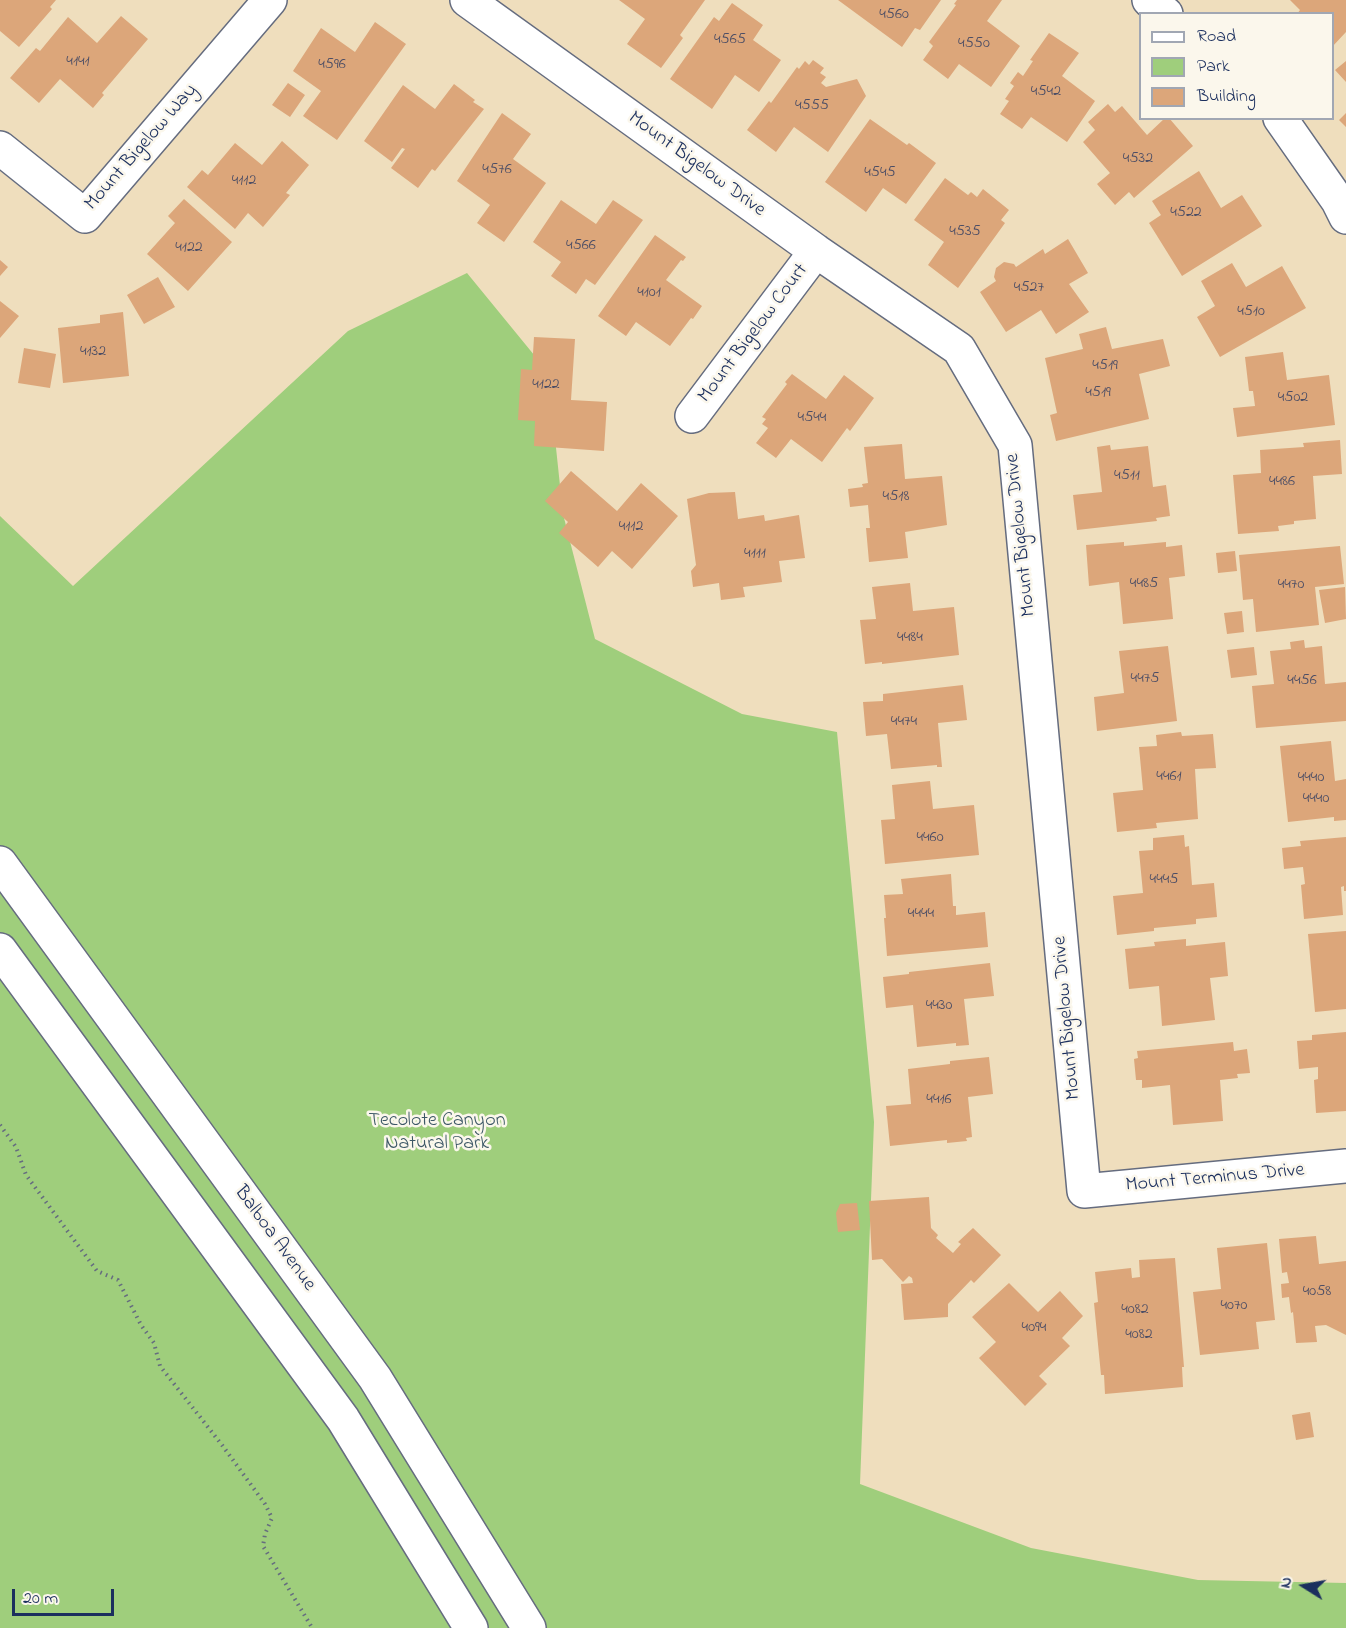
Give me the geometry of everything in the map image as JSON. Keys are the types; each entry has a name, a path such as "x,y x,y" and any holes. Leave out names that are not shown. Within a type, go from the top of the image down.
{"street":[{"name":"Mount Bigelow Way","path":"0,148 85,216 270,0"},
{"name":"Mount Bigelow Drive","path":"468,0 816,251 959,349 1015,445 1084,1191"},
{"path":"1149,0 1164,12"},
{"path":"1281,120 1338,201 1346,217"},
{"name":"Mount Bigelow Court","path":"692,416 816,251"},
{"name":"Balboa Avenue","path":"0,863 50,935 375,1378 529,1628"},
{"path":"0,950 344,1419 471,1628"},
{"name":"Mount Terminus Drive","path":"1084,1191 1346,1166"}],"path":[{"path":"0,1125 16,1147 26,1175 97,1271 118,1280 141,1325 154,1342 160,1366 222,1444 265,1504 272,1518 263,1546 311,1626 309,1628"}],"green space":[{"name":"Tecolote Canyon Natural Park","path":"467,273 548,372 563,514 595,639 742,714 837,732 874,1122 860,1484 1031,1548 1198,1580 1346,1583 1346,1628 0,1628 0,516 73,586 348,331"}],"building":[{"path":"0,0 56,0 50,7 52,9 19,47 0,31"},
{"path":"619,0 705,0 680,35 683,38 661,68 627,44 645,19"},
{"path":"838,0 941,0 920,30 915,28 902,47"},
{"path":"957,0 1002,0 987,21 1020,46 991,87 959,64 948,79 923,60 933,46 929,42 956,5 954,4"},
{"path":"1290,0 1346,0 1346,32 1334,45 1334,12 1298,12 1300,10"},
{"path":"732,3 763,25 753,40 781,60 759,92 735,75 712,109 670,79 714,17 719,21"},
{"path":"121,16 148,39 102,93 104,95 93,108 60,79 39,103 10,78 36,48 40,51 68,17 97,43"},
{"path":"375,22 406,44 337,140 303,116 321,91 293,71 321,28 355,52"},
{"path":"1049,33 1079,53 1062,76 1095,101 1067,142 1031,117 1022,129 1000,114 1009,101 1005,99 1014,86 1010,83 1018,72 1023,76 1033,61 1030,60"},
{"path":"813,60 824,68 820,73 826,77 821,83 826,87 857,79 866,96 828,152 794,127 776,152 747,130 769,101 771,103 797,67 799,69 805,61 809,65"},
{"path":"1346,61 1346,82 1335,70"},
{"path":"288,83 305,95 290,117 272,105"},
{"path":"454,84 484,109 435,171 432,169 418,188 391,168 405,149 402,148 392,162 364,141 403,85 435,109"},
{"path":"1108,104 1115,112 1122,106 1147,135 1163,120 1171,120 1193,146 1134,198 1129,192 1115,205 1097,184 1110,173 1083,142 1095,130 1088,122"},
{"path":"502,113 531,134 513,159 546,183 504,242 477,223 490,205 457,181"},
{"path":"1346,113 1346,127 1339,120"},
{"path":"870,119 936,163 906,204 883,188 866,212 825,182"},
{"path":"282,141 309,165 286,193 290,195 263,227 248,213 235,229 187,187 202,170 208,175 235,143 262,165"},
{"path":"1199,171 1221,208 1242,195 1262,226 1182,276 1149,223 1161,215 1152,201"},
{"path":"945,178 968,195 971,192 977,197 983,189 1009,210 1001,220 1005,223 958,288 928,265 944,242 914,220"},
{"path":"184,199 232,242 188,291 147,254 175,223 168,216"},
{"path":"561,200 596,224 613,200 643,220 595,285 586,279 576,294 551,276 561,262 533,242"},
{"path":"655,235 686,257 683,261 681,260 666,280 702,306 670,346 636,322 626,336 598,316"},
{"path":"1068,239 1088,273 1069,284 1089,312 1056,334 1041,310 1006,332 980,292 996,281 994,277 996,268 1004,262 1014,264 1016,267 1043,249 1045,254"},
{"path":"0,260 8,267 0,276"},
{"path":"1232,263 1246,287 1282,266 1306,308 1220,357 1197,317 1215,306 1201,281"},
{"path":"158,277 175,307 144,324 127,295"},
{"path":"0,301 19,316 0,338"},
{"path":"123,312 129,376 63,383 58,328 100,323 100,315"},
{"path":"1106,327 1112,349 1163,339 1170,366 1139,374 1149,419 1056,441 1050,415 1057,413 1045,358 1083,349 1079,334"},
{"path":"534,337 575,339 571,400 607,402 604,451 534,446 535,421 518,420 521,369 532,370"},
{"path":"24,348 56,354 50,388 18,383"},
{"path":"1283,352 1287,380 1329,375 1335,425 1237,437 1233,408 1255,406 1253,391 1249,391 1245,357"},
{"path":"792,374 826,399 844,375 874,398 850,431 847,428 822,462 791,439 776,458 756,443 768,428 762,424 766,419 762,417"},
{"path":"1340,440 1342,474 1313,476 1316,519 1294,521 1294,524 1278,526 1279,531 1238,534 1233,475 1261,473 1260,450 1304,447 1303,443"},
{"path":"902,444 905,479 942,476 947,525 905,532 908,558 869,562 866,528 870,528 868,505 850,507 848,489 863,487 862,484 868,483 864,447"},
{"path":"1110,445 1111,450 1148,446 1153,487 1166,485 1170,516 1156,518 1157,521 1077,530 1073,495 1102,492 1097,447"},
{"path":"571,471 617,511 641,483 678,516 632,569 612,551 598,567 559,533 568,522 545,501"},
{"path":"735,492 738,519 764,515 765,521 799,515 805,558 779,561 782,582 743,587 745,597 721,600 719,583 693,587 691,571 696,565 687,499 709,493"},
{"path":"1124,542 1124,546 1166,542 1166,547 1182,545 1185,576 1169,578 1173,619 1123,624 1119,582 1089,586 1086,545"},
{"path":"1340,546 1344,584 1315,587 1319,625 1256,632 1253,599 1243,600 1239,555"},
{"path":"1235,551 1237,571 1218,573 1216,553"},
{"path":"910,583 913,611 954,607 959,655 865,664 860,620 876,619 872,587"},
{"path":"1345,587 1346,619 1325,623 1319,590"},
{"path":"1242,611 1244,632 1227,634 1224,613"},
{"path":"1304,640 1305,648 1322,646 1325,684 1346,682 1346,721 1256,728 1252,686 1274,684 1270,651 1291,649 1290,642"},
{"path":"1168,646 1177,721 1097,731 1094,697 1124,693 1119,651"},
{"path":"1254,647 1257,675 1231,678 1227,650"},
{"path":"963,685 967,720 938,723 942,767 937,767 937,765 891,769 887,734 866,736 863,702 883,701 883,694"},
{"path":"1181,732 1182,736 1213,734 1216,768 1195,769 1198,819 1156,823 1157,828 1117,832 1113,793 1143,790 1139,747 1157,746 1156,735"},
{"path":"1331,741 1335,781 1346,779 1346,820 1334,821 1334,817 1288,822 1280,746"},
{"path":"930,781 933,809 974,805 979,855 885,864 881,820 895,819 892,785"},
{"path":"1184,835 1185,847 1189,846 1192,885 1214,883 1217,917 1196,919 1196,924 1154,928 1154,931 1117,935 1113,896 1143,893 1139,851 1153,850 1153,838"},
{"path":"1346,837 1346,891 1344,891 1344,886 1341,887 1343,915 1304,919 1301,885 1305,884 1303,867 1284,869 1282,848 1301,846 1300,841"},
{"path":"951,874 953,906 956,906 956,915 985,912 988,947 887,956 884,895 903,894 901,879"},
{"path":"1346,931 1346,1009 1315,1012 1308,934"},
{"path":"1186,939 1186,946 1225,942 1228,976 1210,978 1215,1020 1162,1026 1159,986 1129,989 1125,949 1155,946 1154,942"},
{"path":"990,963 994,996 964,999 969,1045 956,1046 956,1043 917,1047 913,1005 886,1008 883,977"},
{"path":"1346,1032 1346,1111 1316,1113 1314,1080 1318,1079 1318,1067 1299,1069 1297,1041 1312,1040 1312,1035"},
{"path":"1233,1042 1234,1051 1247,1049 1250,1073 1237,1074 1238,1078 1220,1080 1223,1121 1173,1125 1170,1085 1142,1088 1142,1080 1136,1080 1134,1059 1138,1058 1137,1051"},
{"path":"989,1057 993,1094 968,1097 972,1137 966,1138 967,1141 947,1143 947,1140 890,1146 886,1106 911,1104 908,1069"},
{"path":"929,1197 931,1228 938,1235 936,1238 953,1253 961,1244 958,1242 973,1228 1001,1255 974,1283 971,1280 948,1304 948,1317 904,1320 901,1284 913,1283 912,1278 909,1276 903,1282 882,1259 872,1260 869,1201"},
{"path":"857,1203 860,1230 838,1232 836,1213 840,1204"},
{"path":"1316,1236 1319,1264 1346,1261 1346,1335 1326,1325 1315,1326 1317,1342 1296,1343 1289,1297 1282,1298 1281,1284 1289,1283 1287,1272 1282,1273 1279,1239"},
{"path":"1267,1243 1275,1320 1256,1322 1259,1349 1200,1355 1193,1292 1221,1289 1217,1248"},
{"path":"1175,1258 1184,1367 1182,1367 1183,1387 1105,1394 1094,1303 1098,1302 1095,1272 1131,1268 1132,1278 1140,1277 1139,1260"},
{"path":"1009,1283 1038,1312 1060,1291 1083,1316 1062,1338 1070,1346 1039,1376 1047,1384 1025,1406 979,1358 996,1342 972,1317"},
{"path":"1310,1412 1314,1437 1296,1440 1292,1415"}]}
